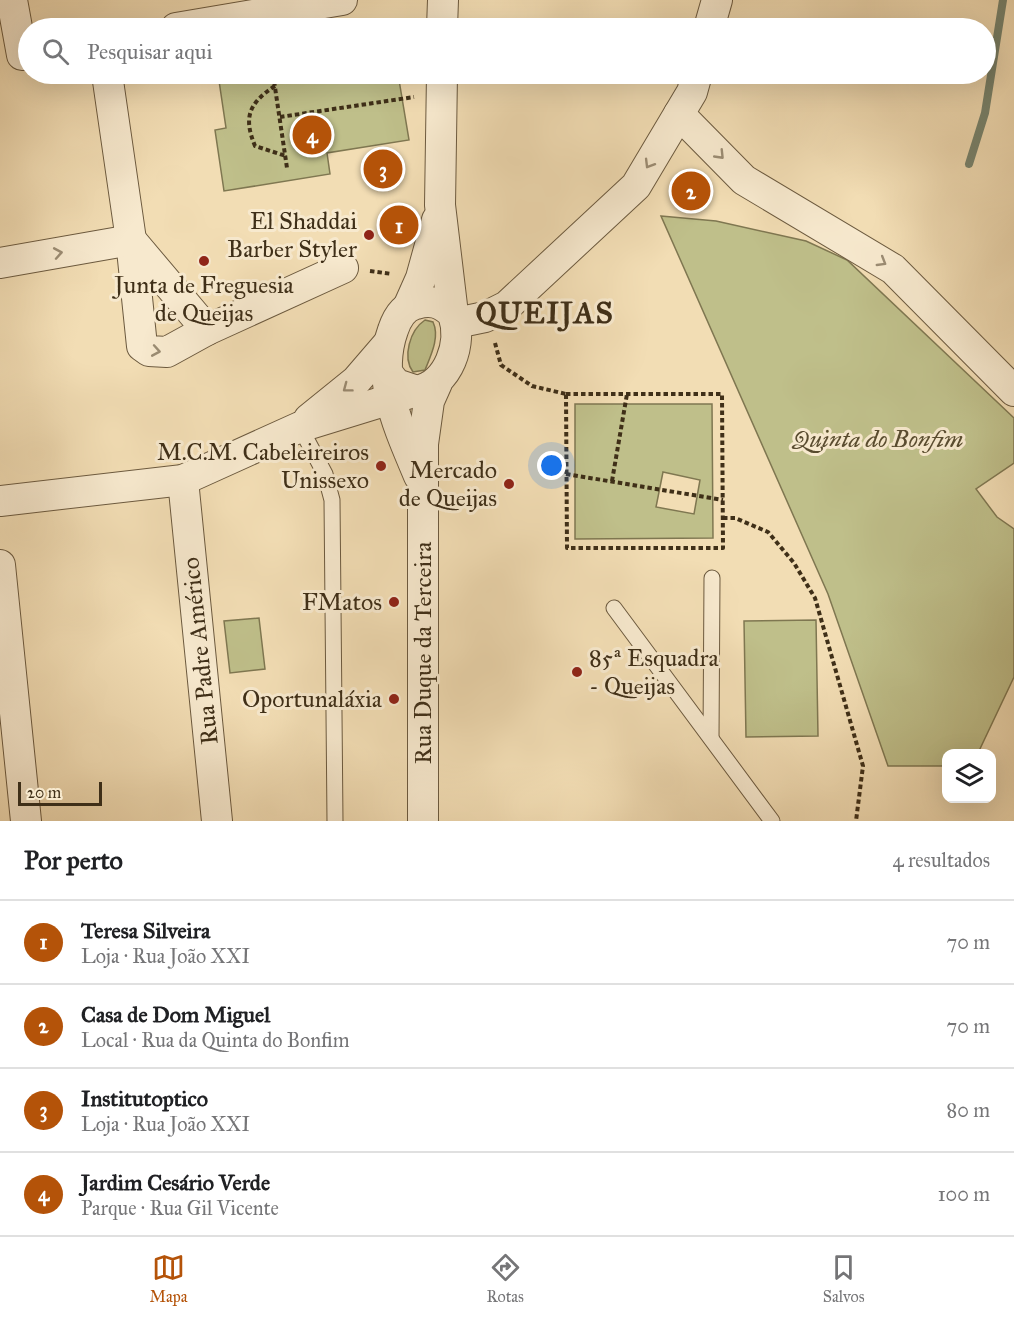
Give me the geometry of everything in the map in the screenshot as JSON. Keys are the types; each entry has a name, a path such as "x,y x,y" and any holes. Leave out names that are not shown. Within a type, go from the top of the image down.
{"street":[{"path":"12,0 17,56"},
{"path":"221,18 276,6 342,0"},
{"path":"442,18 443,0"},
{"path":"712,18 717,0"},
{"path":"108,84 131,240 142,346 150,351 167,352 207,330 343,268"},
{"path":"0,501 183,480 300,427 408,387 451,358 465,318 452,286 440,205 441,84"},
{"path":"465,318 516,299 636,186 692,92 694,84"},
{"path":"679,114 744,180 893,268 1014,390"},
{"path":"300,427 323,405 356,381 387,345 401,312 409,305 421,278 440,205"},
{"path":"0,263 131,240"},
{"path":"131,240 207,330"},
{"path":"409,305 434,302 465,318"},
{"path":"387,345 408,387"},
{"name":"Rua Duque da Terceira","path":"422,484 400,433 408,387 429,401 424,423 422,484 423,821"},
{"name":"Rua Padre Américo","path":"183,480 217,821"},
{"path":"0,565 6,693 26,821"}],"lane":[{"path":"300,427 325,474 332,500 335,821"},
{"path":"711,738 712,578"},
{"path":"614,608 772,821"}],"path":[{"path":"280,117 436,84"},
{"path":"286,156 255,146 248,128 250,111 261,95 275,86 286,156 287,168"},
{"path":"343,268 421,278"},
{"path":"465,318 501,365 532,386 566,394 722,394 723,548 567,548 566,394"},
{"path":"612,481 627,394"},
{"path":"566,474 723,500"},
{"path":"723,518 735,518 768,532 794,563 815,598 863,766 856,821"}],"green space":[{"path":"219,84 400,84 409,140 327,153 330,174 224,191 215,130 226,128"},
{"name":"Quinta do Bonfim","path":"661,216 716,221 806,241 847,260 1014,418 1014,463 976,489 997,517 1014,529 1014,677 980,749 942,749 942,766 888,766 828,594"},
{"path":"425,320 433,322 436,334 434,346 425,370 413,372 408,359 409,344 415,330"},
{"path":"575,404 712,404 713,538 575,539","holes":["663,472 700,480 694,514 656,507"]},
{"path":"259,618 265,669 230,673 224,621"},
{"path":"816,620 818,736 746,737 744,621"}],"waterway":[{"path":"996,44 1003,0"},
{"path":"969,164 985,113 990,84"}],"place":[{"name":"Jardim Cesário Verde","path":"312,135"},
{"name":"Institutoptico","path":"383,169"},
{"name":"Casa de Dom Miguel","path":"691,191"},
{"name":"Teresa Silveira","path":"399,225"},
{"name":"El Shaddai Barber Styler","path":"369,235"},
{"name":"Junta de Freguesia de Queijas","path":"204,261"},
{"name":"M.C.M. Cabeleireiros Unissexo","path":"381,466"},
{"name":"Mercado de Queijas","path":"509,484"},
{"name":"FMatos","path":"394,602"},
{"name":"85ª Esquadra - Queijas","path":"577,672"},
{"name":"Oportunaláxia","path":"394,699"}],"district":[{"name":"QUEIJAS","path":"545,313"}]}
